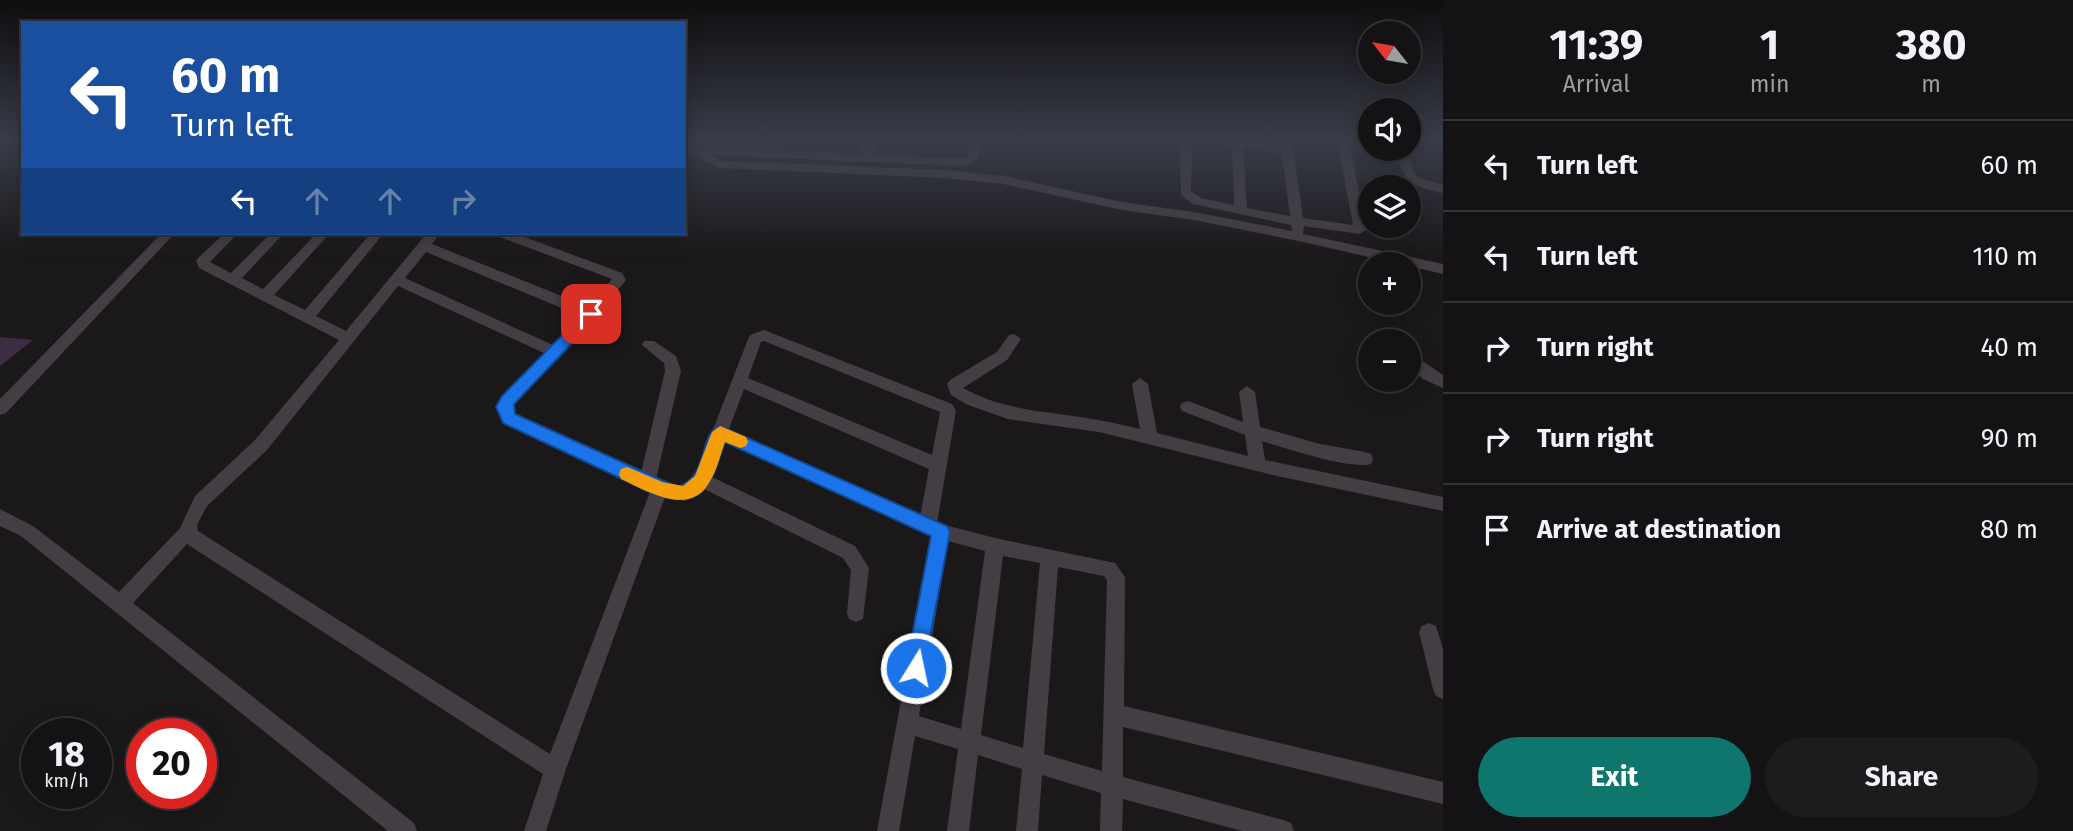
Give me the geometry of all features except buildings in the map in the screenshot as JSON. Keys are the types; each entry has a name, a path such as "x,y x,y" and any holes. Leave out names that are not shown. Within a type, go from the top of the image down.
{"street":[{"path":"983,178 1122,206 1194,216 1443,269"},
{"path":"1185,178 1185,192 1197,201 1241,211 1360,230 1350,178"},
{"path":"1239,178 1241,211"},
{"path":"1292,178 1299,237"},
{"path":"1409,178 1416,184 1443,189"},
{"path":"0,409 167,235"},
{"path":"230,235 203,263 350,338"},
{"path":"233,279 276,235"},
{"path":"267,295 322,235"},
{"path":"308,316 376,235"},
{"path":"120,604 189,530 192,513 201,501 254,453 432,235"},
{"path":"507,235 617,276 617,284 508,400 505,414 509,419 653,486 685,494 702,481 755,339 764,335 948,411 937,465 934,530 888,831"},
{"path":"424,246 591,314"},
{"path":"397,280 555,352"},
{"path":"1014,339 1002,356 955,384 956,391 991,410 1097,426 1150,439 1365,459"},
{"path":"534,831 653,486 673,371 671,360 649,345"},
{"path":"1421,369 1427,375 1443,382"},
{"path":"739,380 937,465"},
{"path":"1140,384 1150,439"},
{"path":"1247,392 1255,448"},
{"path":"1188,407 1300,475 1403,492 1443,504"},
{"path":"720,432 934,530 995,546 1110,569 1116,577 1111,831"},
{"path":"702,481 849,552 860,568 856,613"},
{"path":"0,517 27,531 406,831"},
{"path":"189,530 198,543 555,769"},
{"path":"958,831 995,546"},
{"path":"1027,831 1050,557"},
{"path":"1429,632 1443,689"},
{"path":"1113,714 1443,793"},
{"path":"906,723 1033,759 1111,785 1283,831"}],"shaded area":[{"path":"0,337 33,340 0,366"}],"slow traffic":[{"path":"627,474 660,489 685,494 702,481 720,432 740,442"}],"route":[{"path":"591,314 508,400 504,407 509,419 660,489 677,494 685,494 702,481 720,432 927,528 941,532 916,668"}]}
